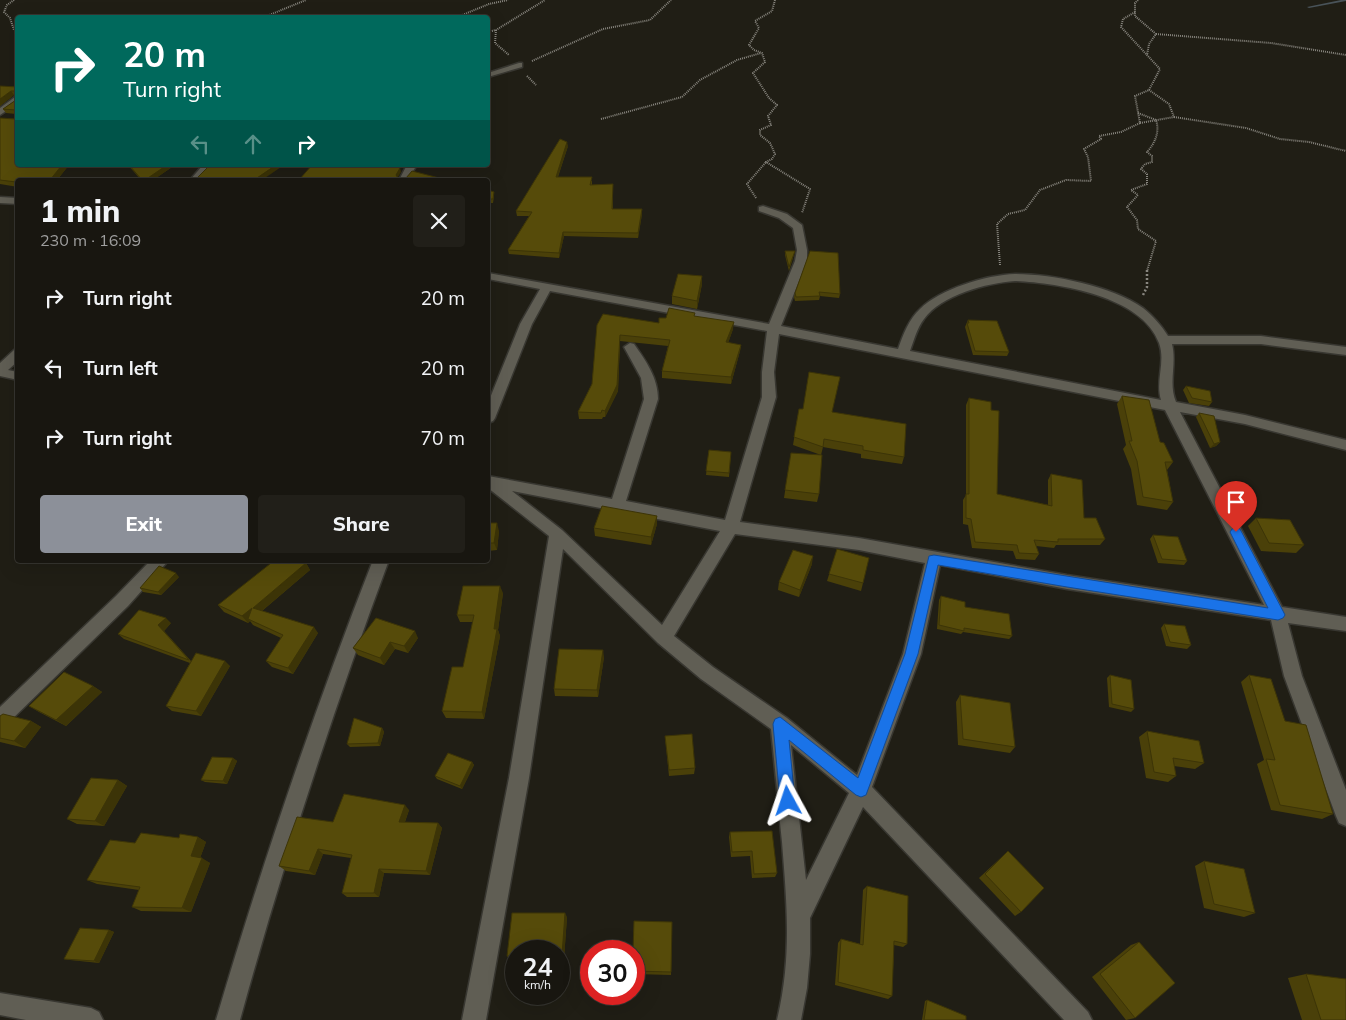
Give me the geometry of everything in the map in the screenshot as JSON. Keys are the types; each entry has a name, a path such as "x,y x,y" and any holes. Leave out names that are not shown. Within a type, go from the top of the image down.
{"street":[{"path":"490,74 519,65"},
{"path":"0,100 15,100"},
{"path":"2,116 15,102"},
{"path":"198,178 206,167"},
{"path":"404,178 411,167"},
{"path":"0,200 15,201"},
{"path":"664,638 731,528 735,508 769,397 768,372 773,330 801,261 802,250 798,227 783,216 763,209"},
{"path":"490,276 710,315 773,330 903,352 1171,408 1264,423 1346,444"},
{"path":"903,352 916,323 929,307 965,288 1000,278 1025,278 1095,290 1136,308 1150,320 1164,340 1168,353 1165,364 1165,390 1171,408 1278,615 1293,676 1346,816"},
{"path":"490,413 526,324 547,286"},
{"path":"1164,340 1261,340 1346,351"},
{"path":"618,505 651,400 652,391 630,346"},
{"path":"15,356 0,371 15,375"},
{"path":"490,481 731,528 859,544 934,560 1067,582 1346,624"},
{"path":"490,483 557,534 664,638 707,673 780,724 861,790 1080,1020"},
{"path":"474,1020 494,921 529,725 557,534"},
{"path":"799,917 861,790 912,654 934,560"},
{"path":"0,719 122,601 158,563"},
{"path":"228,1020 258,914 355,627 381,563"},
{"path":"780,724 799,917 799,954 796,988 789,1020"},
{"path":"0,1004 91,1020"}],"path":[{"path":"14,0 7,5 4,12 10,18 15,30"},
{"path":"269,15 306,0"},
{"path":"462,15 489,4 508,0"},
{"path":"490,32 496,30 545,0"},
{"path":"519,65 539,59 603,30 650,20 671,0"},
{"path":"762,53 754,50 749,45 759,28 755,21 772,11 775,0"},
{"path":"1138,0 1135,4 1135,16 1156,34 1262,42 1326,52 1346,53"},
{"path":"1135,12 1123,19 1121,27 1160,69 1149,90 1135,96 1140,123"},
{"path":"1147,56 1149,44 1156,34"},
{"path":"601,119 682,97 700,80 737,60 762,53"},
{"path":"762,53 765,62 753,73 769,98 777,105 768,116 771,125 760,130 760,135 770,143 775,154 747,184 763,209"},
{"path":"1149,90 1169,104 1174,117"},
{"path":"1136,308 1147,287 1147,266 1156,241 1138,229 1137,220 1127,207 1138,195 1131,190 1147,184 1147,174 1142,169 1145,164 1152,162 1152,156 1146,152 1151,148 1154,138 1158,134 1156,120 1138,113"},
{"path":"1000,278 997,224 1008,214 1025,210 1040,190 1066,180 1091,181 1088,157 1084,149 1101,139 1099,136 1121,132 1140,123 1174,117 1246,128 1280,139 1309,142 1346,151"},
{"path":"766,162 810,189 798,227"}],"building":[{"path":"0,86 15,87 15,91 11,91 0,99"},
{"path":"15,101 15,110 3,109"},
{"path":"0,118 15,119 15,167 60,167 52,178 15,178 15,182 0,180"},
{"path":"560,139 567,142 556,177 592,177 590,185 613,184 612,209 642,209 638,233 563,232 559,253 508,250 532,212 516,211"},
{"path":"131,167 164,167 148,178 140,178"},
{"path":"208,167 273,167 257,178 197,178"},
{"path":"310,167 400,168 396,175 398,178 301,178"},
{"path":"412,171 439,178 406,178"},
{"path":"490,191 494,192 493,199 490,199"},
{"path":"785,251 795,251 789,267"},
{"path":"810,251 838,253 840,294 819,292 820,296 796,297 795,293"},
{"path":"678,274 702,276 697,301 672,296"},
{"path":"669,308 695,313 694,316 734,322 726,342 741,345 731,377 662,371 670,340 620,335 617,385 605,411 602,410 601,413 578,412 592,384 597,325 603,314 659,323 659,318 666,318"},
{"path":"968,320 997,321 1009,352 975,351 967,323 969,323"},
{"path":"809,372 840,377 832,412 906,424 904,457 863,450 863,446 824,439 823,447 794,437 799,409 803,409"},
{"path":"1186,386 1210,391 1212,402 1192,398"},
{"path":"1122,396 1149,400 1160,442 1164,443 1173,462 1165,462 1173,502 1143,497 1137,461 1129,441 1132,441"},
{"path":"969,398 991,402 991,410 999,411 997,494 1052,506 1051,474 1082,480 1084,518 1096,518 1105,539 1058,539 1058,542 1034,540 1039,554 1019,553 1017,545 975,542 971,519 966,518 966,494 969,494"},
{"path":"1199,413 1214,416 1220,442 1214,444"},
{"path":"709,450 731,452 729,473 706,471"},
{"path":"791,453 822,455 819,494 785,490"},
{"path":"602,506 657,516 651,537 594,528"},
{"path":"1256,518 1290,520 1304,545 1269,543"},
{"path":"490,523 497,523 494,543 490,543"},
{"path":"1153,535 1178,537 1187,561 1162,559"},
{"path":"837,549 869,558 863,583 829,574"},
{"path":"793,550 813,556 800,590 779,582"},
{"path":"271,563 306,563 253,608 314,627 288,668 266,661 283,635 248,619 252,608 242,616 218,605"},
{"path":"159,566 176,573 158,592 140,588"},
{"path":"463,586 500,586 494,629 497,629 482,712 442,711 452,667 463,667 474,615 457,615"},
{"path":"941,596 965,602 965,607 1009,614 1012,636 964,628 964,631 939,625"},
{"path":"139,610 166,618 158,625 189,660 118,634"},
{"path":"376,618 415,631 404,646 390,642 380,658 353,648"},
{"path":"1164,624 1185,626 1191,645 1170,642"},
{"path":"559,649 603,650 597,690 554,689"},
{"path":"196,653 225,661 196,711 166,706"},
{"path":"64,672 93,686 56,720 29,706"},
{"path":"1110,675 1131,680 1134,709 1112,704"},
{"path":"1249,675 1271,679 1285,721 1306,725 1333,814 1280,805 1266,759 1275,760"},
{"path":"960,695 1010,703 1015,747 963,739"},
{"path":"3,714 31,721 14,741 0,738 0,716"},
{"path":"354,718 382,728 378,743 347,744"},
{"path":"1147,731 1199,741 1204,763 1173,758 1176,776 1154,772"},
{"path":"692,734 695,768 669,770 665,736"},
{"path":"448,753 472,762 460,786 435,776"},
{"path":"212,757 233,758 223,781 201,780"},
{"path":"91,778 118,780 95,821 67,819"},
{"path":"344,794 405,805 399,822 438,823 426,871 379,869 374,893 342,893 352,855 318,849 309,871 279,866 297,817 333,822"},
{"path":"772,831 777,873 754,874 752,851 732,852 730,832"},
{"path":"141,833 179,838 180,834 198,837 191,856 202,858 182,908 132,907 140,887 87,880 110,840 135,843"},
{"path":"1008,851 1044,888 1021,912 985,874"},
{"path":"1204,861 1244,869 1255,913 1214,904"},
{"path":"867,886 908,896 907,944 894,941 892,996 838,982 841,939 863,945"},
{"path":"512,913 565,913 563,940 509,940"},
{"path":"634,921 672,922 671,972 645,971 645,940 633,940"},
{"path":"80,928 109,930 94,961 64,959"},
{"path":"1139,942 1175,983 1135,1018 1100,974"},
{"path":"1306,974 1346,979 1346,1020 1321,1020"},
{"path":"927,1000 966,1016 966,1020 924,1020"}],"waterway":[{"path":"1309,7 1346,0"}],"route":[{"path":"788,801 780,724 861,790 912,654 934,560 1278,615 1236,532"}]}
